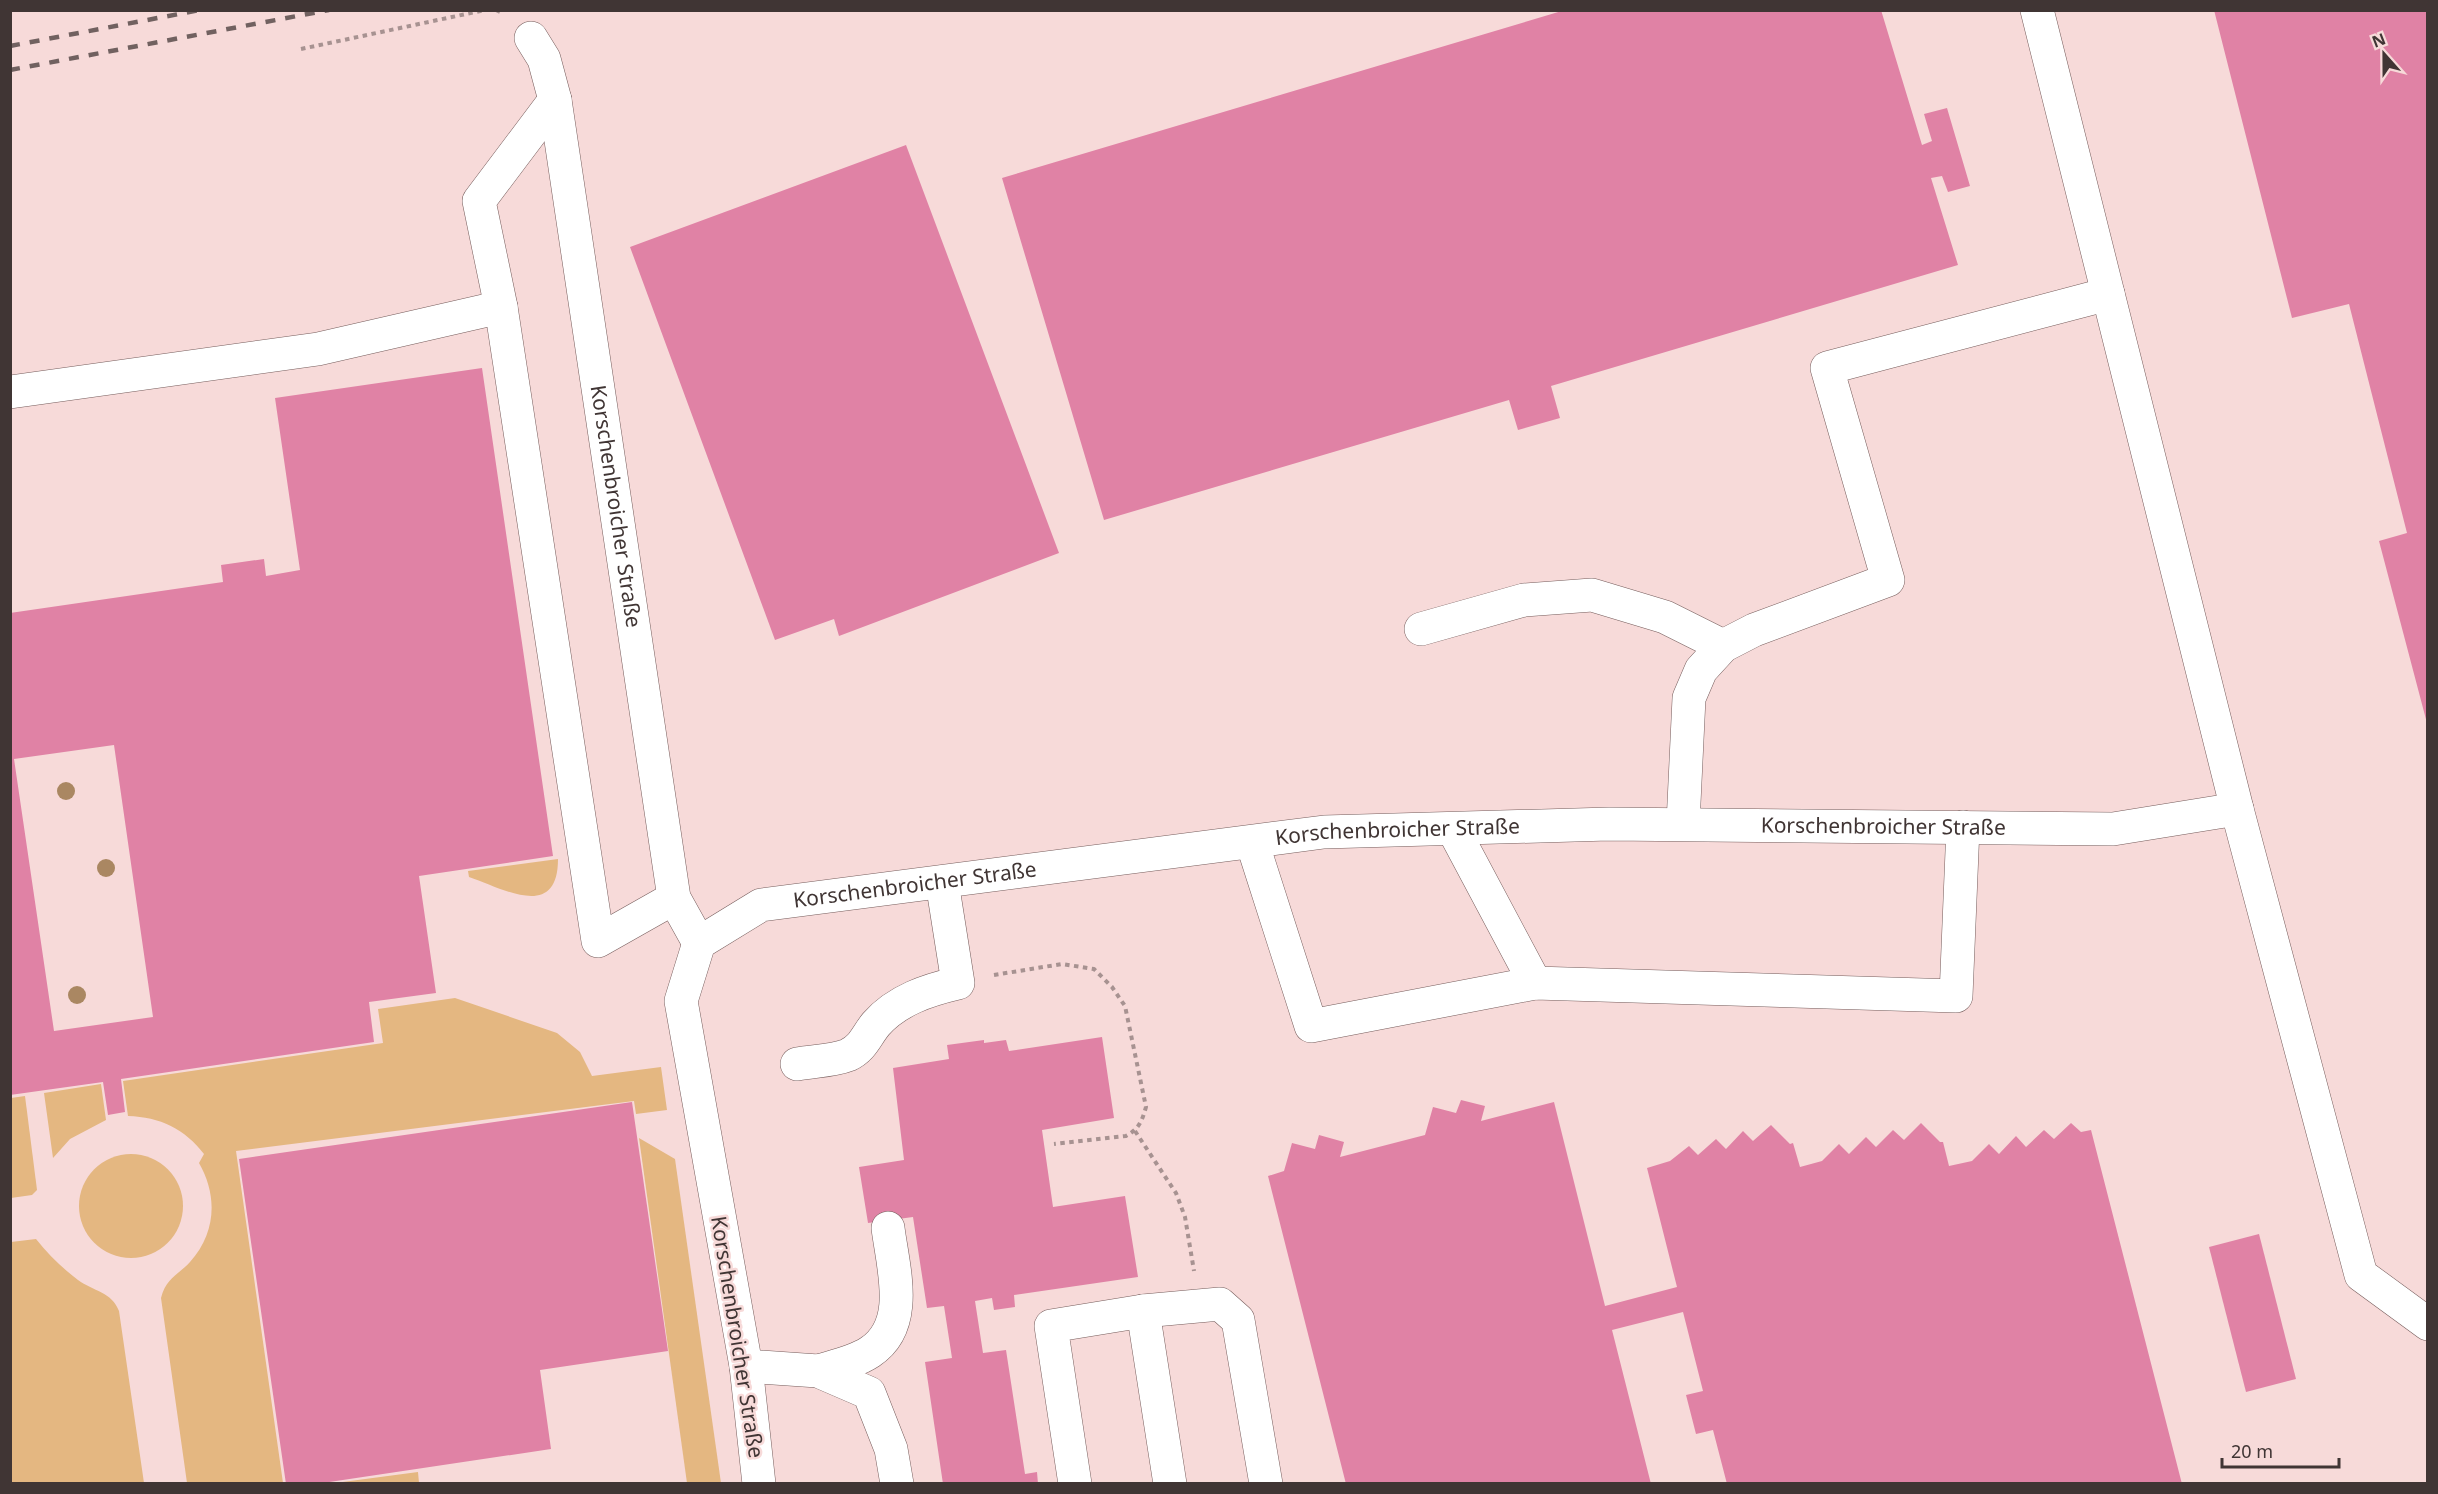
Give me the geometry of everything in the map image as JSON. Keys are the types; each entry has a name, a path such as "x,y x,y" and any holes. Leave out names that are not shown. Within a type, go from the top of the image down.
{"street":[{"path":"2037,10 2237,809 2361,1275 2427,1324"},
{"name":"Korschenbroicher Straße","path":"531,38 544,59 555,100 674,898 699,944"},
{"path":"555,100 479,201 501,307 598,942 674,898"},
{"path":"1683,824 1689,698 1701,670 1723,646 1754,630 1888,580 1827,368 2108,294"},
{"path":"10,392 318,349 501,307"},
{"path":"1421,629 1524,600 1592,595 1665,617 1723,646"},
{"name":"Korschenbroicher Straße","path":"759,1484 746,1366 681,1001 699,944 761,905 1324,832 1609,824 2113,829 2237,809"},
{"path":"1252,842 1311,1026 1534,983 1956,996 1963,827"},
{"path":"1453,829 1534,983"},
{"path":"797,1064 847,1055 863,1045 886,1014 901,1004 930,990 958,983 942,882"},
{"path":"818,1371 870,1352 887,1337 894,1322 896,1305 888,1228"},
{"path":"1075,1484 1051,1326 1143,1311 1220,1304 1238,1320 1266,1484"},
{"path":"1143,1311 1170,1484"},
{"path":"746,1366 818,1371 869,1394 891,1449 897,1484"}],"path":[{"path":"301,49 485,10"},
{"path":"958,983 1062,964 1094,969 1112,987 1125,1006 1146,1107 1142,1120 1135,1131 1126,1136 1054,1144"},
{"path":"1135,1131 1176,1193 1185,1217 1200,1306"}],"shaded area":[{"path":"558,859 556,878 549,890 539,895 527,896 513,893 469,877 468,871"},
{"path":"455,998 557,1033 580,1052 592,1076 661,1067 667,1110 636,1114 634,1101 236,1151 283,1483 187,1483 161,1298 169,1282 199,1251 209,1227 211,1201 209,1188 199,1163 204,1154 189,1138 171,1126 151,1119 128,1116 123,1081 383,1043 378,1009"},
{"path":"101,1084 106,1120 70,1139 53,1158 44,1093"},
{"path":"25,1096 37,1190 32,1195 11,1198 11,1098"},
{"path":"639,1138 675,1159 721,1483 687,1483"},
{"path":"131,1154 151,1158 168,1169 179,1186 183,1206 179,1226 168,1243 151,1254 131,1258 111,1254 94,1243 83,1226 79,1206 83,1186 94,1169 111,1158"},
{"path":"36,1239 66,1271 107,1296 119,1311 144,1483 11,1483 11,1242"},
{"path":"418,1472 419,1483 335,1483"}],"building":[{"path":"1565,10 1881,10 1922,145 1932,141 1924,114 1947,108 1970,186 1948,192 1942,176 1931,178 1958,265 1551,386 1560,418 1518,430 1509,400 1104,520 1002,178"},
{"path":"2214,10 2428,10 2428,727 2379,541 2407,533 2349,304 2292,318"},
{"path":"906,145 1059,553 839,636 834,619 775,640 630,247"},
{"path":"482,368 553,856 419,876 436,993 369,1002 374,1042 121,1079 125,1112 108,1115 103,1082 10,1095 10,613 223,582 221,565 264,559 266,576 300,570 275,398","holes":["114,745 153,1017 54,1031 14,759"]},
{"path":"1102,1037 1114,1118 1042,1130 1053,1207 1125,1196 1138,1277 1014,1295 1015,1307 994,1310 992,1298 975,1301 983,1353 1006,1350 1025,1474 1037,1472 1038,1484 943,1484 925,1362 952,1358 944,1306 927,1308 913,1217 868,1223 859,1167 904,1160 893,1068 949,1059 947,1045 984,1040 984,1043 1006,1040 1009,1051"},
{"path":"1461,1100 1485,1106 1481,1121 1554,1102 1605,1306 1677,1287 1647,1168 1670,1161 1689,1146 1698,1155 1716,1139 1726,1149 1743,1131 1753,1141 1771,1125 1790,1144 1793,1143 1800,1167 1822,1161 1839,1144 1849,1154 1866,1137 1876,1147 1893,1130 1904,1140 1921,1123 1940,1142 1943,1142 1949,1166 1972,1161 1989,1144 1999,1154 2016,1136 2026,1147 2044,1130 2054,1139 2071,1123 2081,1132 2091,1130 2182,1484 1727,1484 1713,1430 1696,1434 1686,1395 1703,1391 1683,1312 1612,1330 1651,1484 1346,1484 1268,1176 1284,1171 1292,1143 1315,1149 1319,1135 1344,1142 1340,1157 1425,1135 1433,1107 1456,1113"},
{"path":"632,1102 668,1351 540,1370 551,1449 316,1484 286,1484 239,1159"},
{"path":"2259,1234 2296,1379 2246,1392 2209,1247"}],"railway":[{"path":"10,46 200,10"},
{"path":"10,70 329,10"}]}
